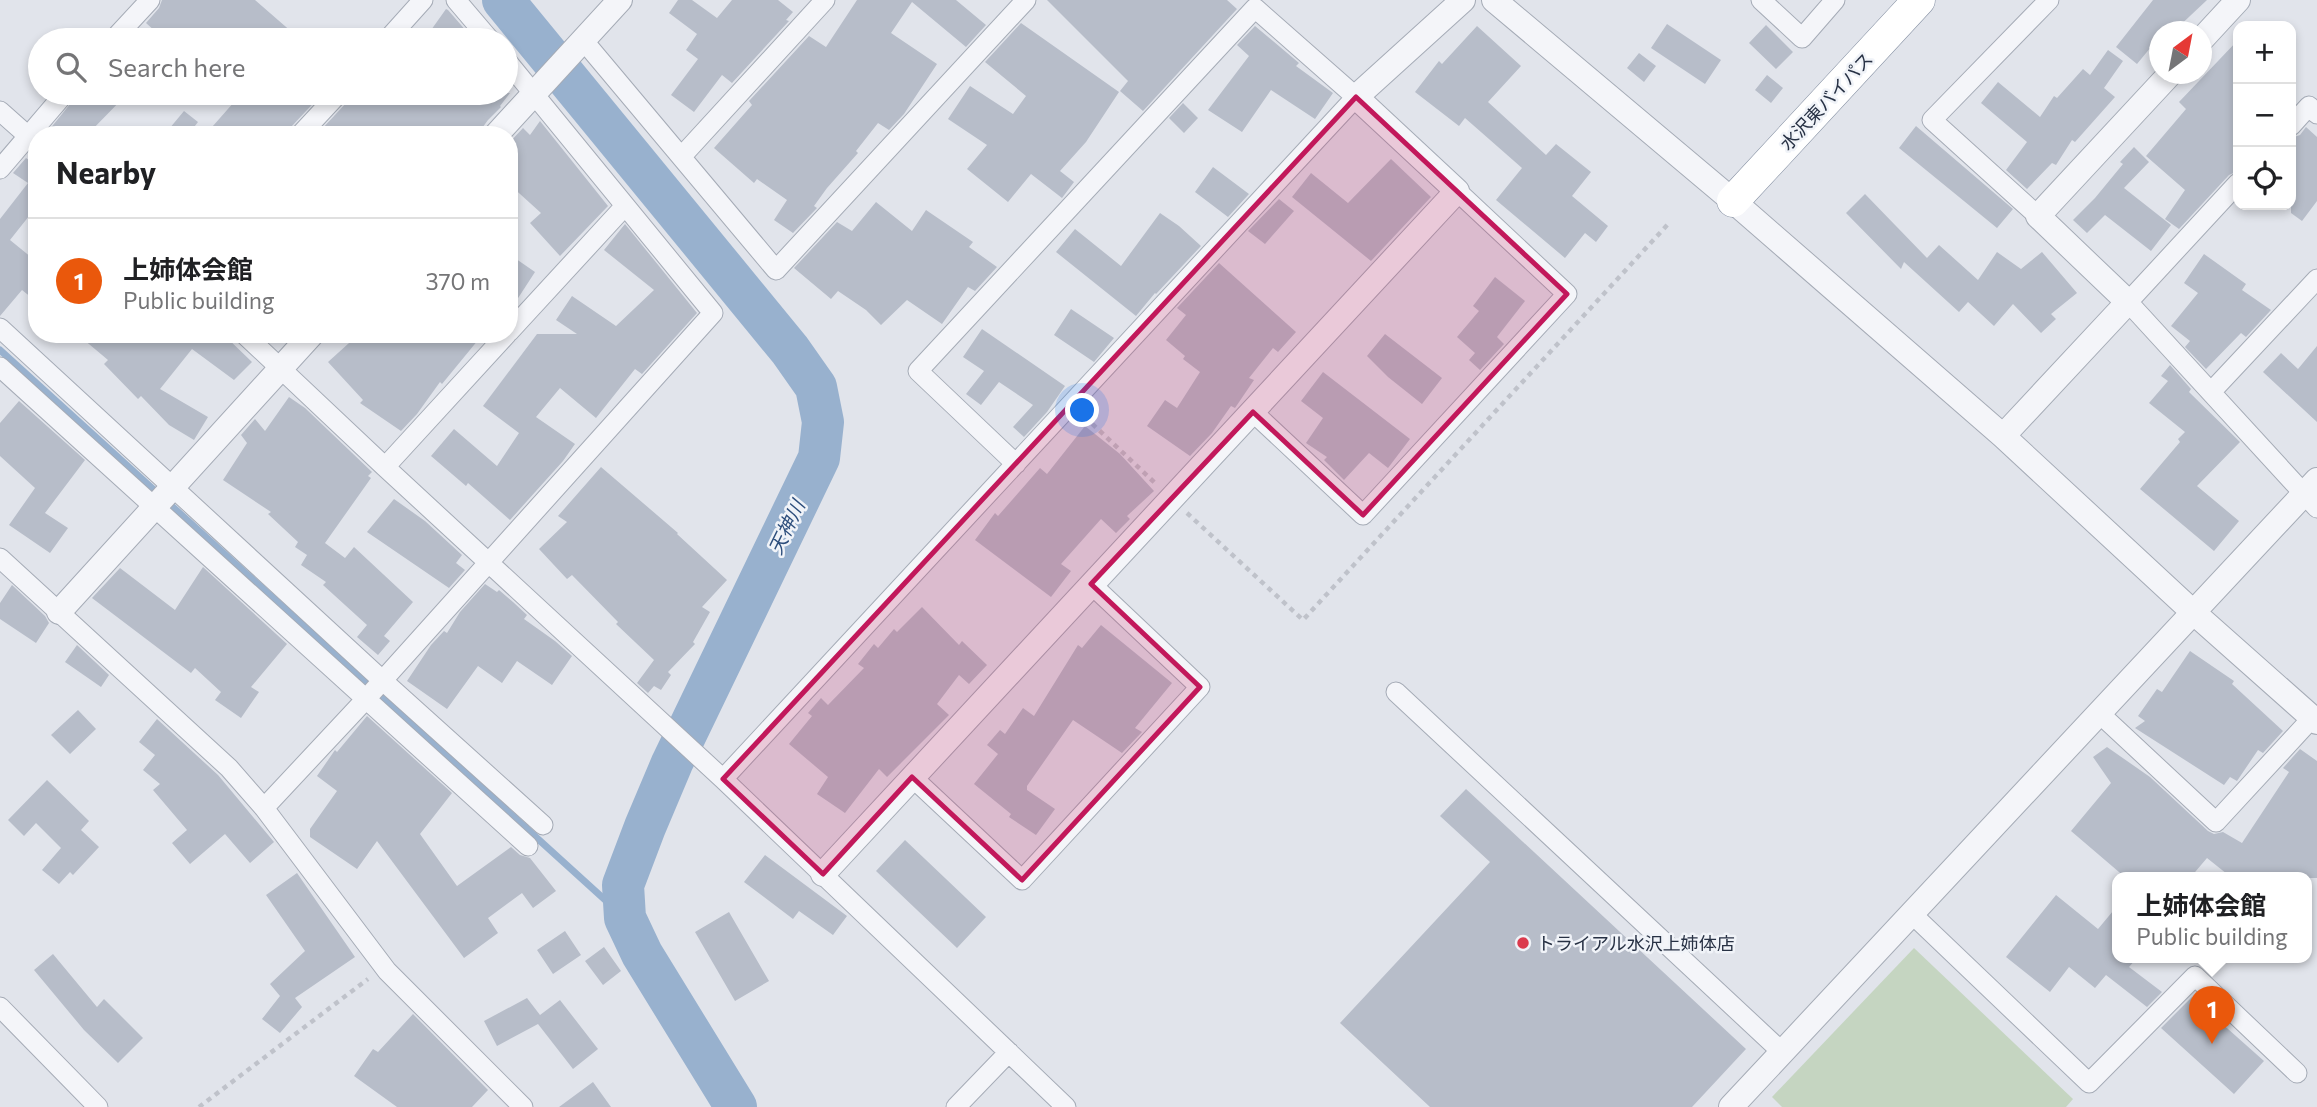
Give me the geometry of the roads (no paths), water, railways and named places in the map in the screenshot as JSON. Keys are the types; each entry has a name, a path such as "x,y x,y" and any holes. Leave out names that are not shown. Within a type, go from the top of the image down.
{"highway":[{"name":"水沢東バイパス","path":"1733,201 1919,0"}],"street":[{"path":"124,28 150,0"},
{"path":"398,28 424,0"},
{"path":"456,0 480,28"},
{"path":"504,126 620,0"},
{"path":"682,156 825,0"},
{"path":"583,40 776,270 1026,0"},
{"path":"723,779 1356,97 1463,0"},
{"path":"1493,0 1733,201 2003,436 2193,612 2315,720 2216,822 2099,713"},
{"path":"1761,0 1802,38 1835,0"},
{"path":"1731,1107 2193,612 2312,494 2211,393 2128,302 1933,120 2049,0"},
{"path":"2212,28 2238,0"},
{"path":"1016,464 918,371 1255,8 1356,97 1567,294 1363,515 1252,412"},
{"path":"264,808 365,700 713,313 518,74"},
{"path":"2038,216 2161,84"},
{"path":"41,126 56,105"},
{"path":"308,126 328,105"},
{"path":"2296,120 2309,106 2317,114"},
{"path":"0,111 28,136"},
{"path":"0,169 28,143"},
{"path":"2003,436 2233,188"},
{"path":"823,874 1457,191"},
{"path":"518,322 624,207"},
{"path":"2211,393 2317,279"},
{"path":"0,328 543,825"},
{"path":"253,343 723,779 1066,1107"},
{"path":"59,612 304,343"},
{"path":"384,467 499,343"},
{"path":"0,367 528,846"},
{"path":"0,558 229,768 264,808 384,967 515,1104"},
{"path":"912,777 1022,880 1200,687 1090,584"},
{"path":"1396,692 1782,1052"},
{"path":"1912,914 2089,1083 2195,976 2297,1073"},
{"path":"0,1007 98,1107"},
{"path":"956,1107 1009,1052"}],"waterway":[{"name":"天神川","path":"503,0 790,350 816,387 823,422 819,458 672,763 623,885 625,918 642,954 736,1107"},
{"path":"0,350 625,918"}],"place":[{"name":"トライアル水沢上姉体店","path":"1523,943"},
{"name":"上姉体会館","path":"2212,1044"}]}
